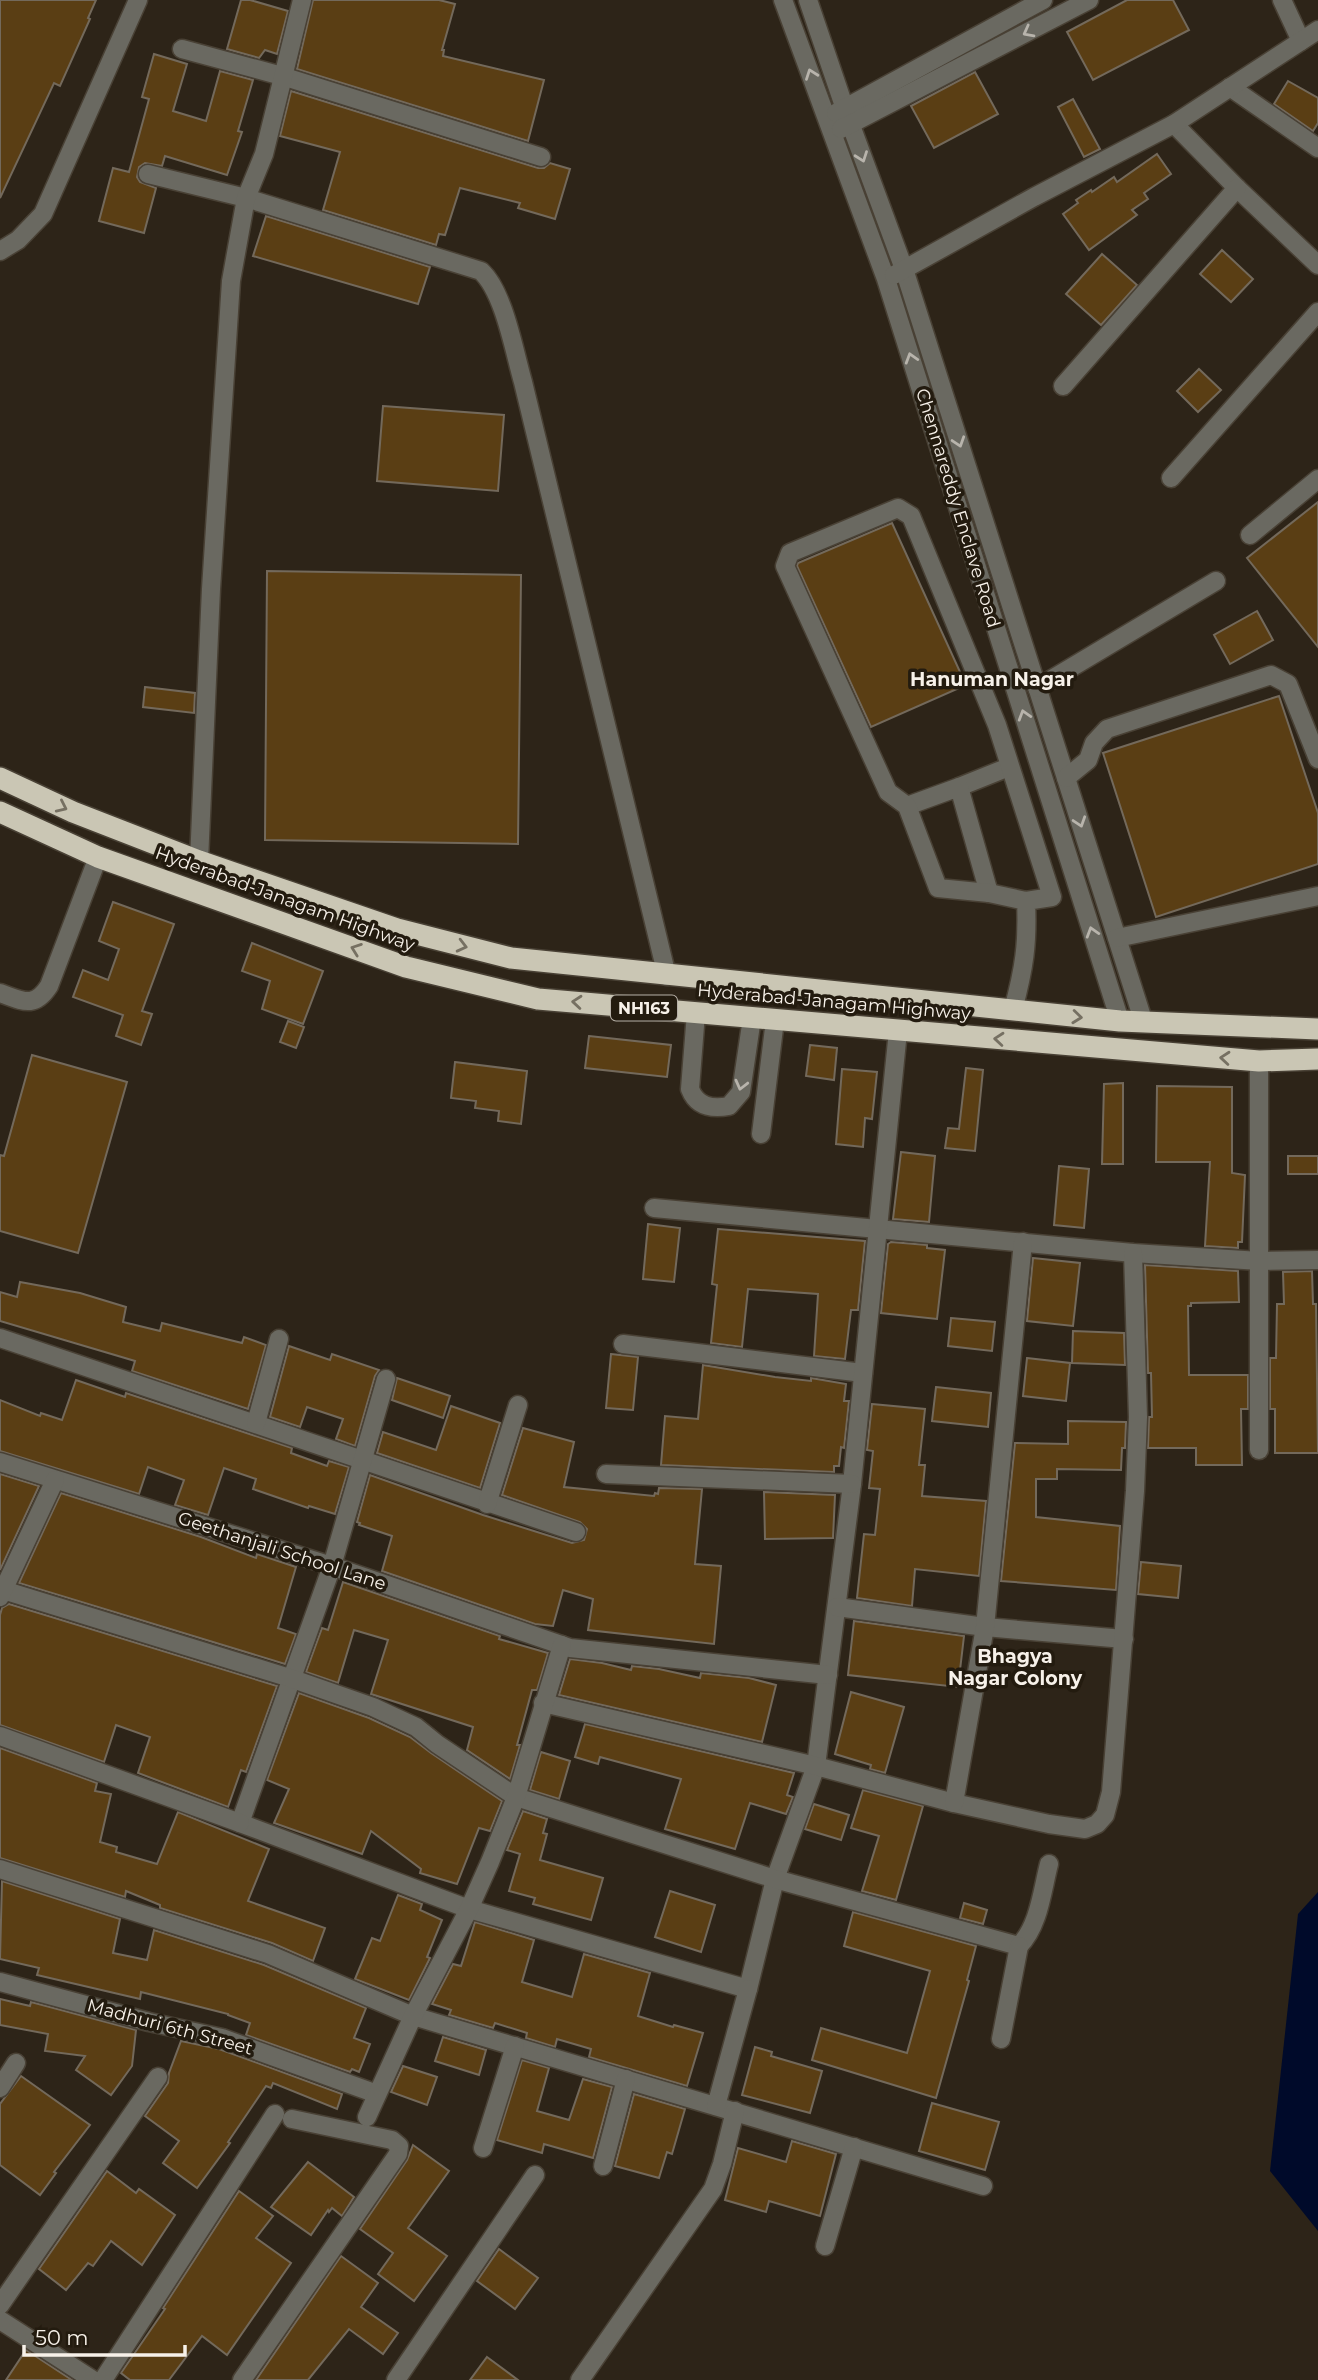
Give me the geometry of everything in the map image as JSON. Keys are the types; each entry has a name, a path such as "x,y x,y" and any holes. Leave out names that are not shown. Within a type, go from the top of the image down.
{"highway":[{"name":"Hyderabad-Janagam Highway","path":"0,778 73,812 199,861 397,929 511,958 1120,1021 1318,1028"},
{"name":"Hyderabad-Janagam Highway","path":"0,812 98,857 406,967 538,999 1259,1061 1318,1059"},
{"path":"240,908 248,878"}],"street":[{"path":"0,251 18,240 43,214 138,0"},
{"path":"199,861 211,589 231,281 246,198 264,154 302,0"},
{"name":"Chennareddy Enclave Road","path":"783,0 886,279 1120,1021"},
{"name":"Chennareddy Enclave Road","path":"808,0 847,116 904,270 1143,1020"},
{"path":"911,83 943,54 1045,0 1056,17"},
{"path":"830,126 911,83 952,71 1089,0"},
{"path":"1282,0 1301,41"},
{"path":"886,279 1174,124 1318,30"},
{"path":"182,49 282,76 541,157"},
{"path":"943,54 952,71"},
{"path":"1230,87 1318,148"},
{"path":"1174,124 1318,265"},
{"path":"148,174 246,198 481,271 490,280 523,382 667,976"},
{"path":"1063,386 1237,188"},
{"path":"1171,478 1318,312"},
{"path":"1250,536 1318,478"},
{"path":"898,508 911,516 997,725 1009,767 1052,897 1026,901 989,893 938,888 908,806 888,792 785,566 790,553 898,508"},
{"path":"1037,688 1216,581"},
{"path":"1066,778 1088,760 1094,743 1107,729 1271,675 1288,684 1318,759"},
{"path":"908,806 1009,767"},
{"path":"959,787 989,893"},
{"path":"0,993 30,1002 41,998 49,986 98,857"},
{"path":"1117,938 1318,896"},
{"path":"1013,1010 1025,964 1026,901"},
{"path":"696,1013 690,1090 700,1104 710,1107 729,1106 741,1092 752,1018"},
{"path":"761,1134 775,1020"},
{"path":"716,2106 775,1879 816,1766 852,1484 898,1031"},
{"path":"1259,1061 1259,1450"},
{"path":"654,1208 1133,1253 1259,1261 1318,1260"},
{"path":"954,1803 985,1627 1023,1242"},
{"path":"543,1703 816,1766 954,1803 1049,1824 1085,1829 1097,1824 1105,1815 1111,1792 1138,1417 1133,1253"},
{"path":"0,1338 576,1532"},
{"path":"256,1423 279,1339"},
{"path":"624,1344 863,1373"},
{"path":"240,1824 332,1566 386,1379"},
{"path":"487,1504 518,1405"},
{"name":"Geethanjali School Lane","path":"0,1462 332,1566 570,1648 828,1675"},
{"path":"606,1474 852,1484"},
{"path":"55,1480 1,1592 290,1678 373,1707 416,1727 516,1797 775,1879 1019,1946"},
{"path":"837,1607 985,1627 1124,1639"},
{"path":"366,2117 412,2016 491,1862 516,1797 562,1645"},
{"path":"0,1736 469,1909 748,1989"},
{"path":"1000,2039 1019,1946 1027,1938 1049,1864"},
{"path":"0,1869 268,1954 412,2016 983,2186"},
{"name":"Madhuri 6th Street","path":"0,1982 149,2022 222,2038 377,2094"},
{"path":"484,2148 515,2046"},
{"path":"0,2088 16,2063"},
{"path":"0,2305 158,2077"},
{"path":"603,2166 626,2079"},
{"path":"580,2380 713,2189 735,2111"},
{"path":"103,2380 283,2117 392,2140 398,2146 398,2154 243,2380"},
{"path":"825,2246 854,2147"},
{"path":"396,2380 535,2175"},
{"path":"0,2320 93,2380"}],"water":[{"path":"1318,1892 1318,2231 1270,2171 1298,1914"}],"building":[{"path":"0,0 96,0 60,86 54,83 0,198"},
{"path":"241,0 288,11 277,54 265,50 259,58 227,49"},
{"path":"313,0 439,0 455,4 442,50 443,56 544,80 528,141 297,69"},
{"path":"1127,0 1173,0 1189,30 1093,80 1067,32"},
{"path":"154,54 187,64 173,111 206,121 220,71 253,80 238,131 242,132 227,175 165,156 162,166 145,163 139,167 137,177 140,182 156,188 144,233 99,221 113,168 129,172 149,99 142,97"},
{"path":"975,72 998,114 934,148 911,106"},
{"path":"1288,81 1318,98 1318,123 1313,131 1274,104"},
{"path":"291,91 538,168 544,168 550,163 570,169 555,219 518,208 520,203 460,188 445,235 439,234 436,245 323,210 340,152 280,136"},
{"path":"1073,99 1100,149 1084,157 1058,107"},
{"path":"1157,154 1171,174 1144,193 1148,199 1132,210 1137,215 1089,250 1063,214 1078,203 1076,200 1091,190 1092,192 1114,177 1117,182"},
{"path":"266,216 430,267 418,304 253,256"},
{"path":"1222,250 1253,279 1231,302 1200,274"},
{"path":"1102,254 1137,285 1101,325 1066,294"},
{"path":"1199,369 1221,390 1198,412 1177,391"},
{"path":"383,406 504,415 498,491 377,481"},
{"path":"1318,502 1318,647 1247,558"},
{"path":"892,523 966,685 871,727 797,566 798,563"},
{"path":"267,571 521,575 518,844 265,840"},
{"path":"1257,611 1273,640 1230,664 1214,635"},
{"path":"145,687 195,693 194,713 143,707"},
{"path":"1279,696 1318,813 1318,864 1156,917 1103,753"},
{"path":"113,902 174,924 142,1011 152,1014 141,1045 116,1036 123,1015 73,997 83,970 108,980 119,949 99,941"},
{"path":"252,943 323,971 303,1024 262,1009 270,981 242,971"},
{"path":"288,1021 304,1027 296,1048 280,1042"},
{"path":"589,1036 671,1045 667,1077 585,1068"},
{"path":"810,1045 837,1048 834,1080 806,1076"},
{"path":"32,1055 127,1082 78,1253 0,1231 0,1155 4,1156"},
{"path":"455,1062 527,1071 521,1124 498,1121 499,1111 475,1108 476,1101 451,1098"},
{"path":"966,1068 983,1070 975,1151 945,1148 948,1128 959,1129"},
{"path":"842,1069 877,1072 872,1119 865,1118 863,1147 836,1144"},
{"path":"1123,1083 1123,1164 1102,1164 1104,1084"},
{"path":"1157,1086 1232,1087 1232,1173 1245,1175 1242,1242 1238,1242 1238,1248 1205,1246 1210,1162 1156,1162"},
{"path":"901,1152 935,1156 929,1222 893,1219"},
{"path":"1288,1156 1318,1156 1318,1174 1288,1174"},
{"path":"1059,1166 1089,1169 1084,1228 1054,1225"},
{"path":"648,1224 680,1228 674,1282 643,1279"},
{"path":"718,1229 865,1241 858,1310 851,1310 845,1359 814,1356 818,1294 748,1289 742,1347 711,1343 717,1285 712,1284"},
{"path":"888,1244 927,1245 927,1248 945,1250 937,1319 881,1313"},
{"path":"1033,1258 1080,1263 1073,1326 1027,1321"},
{"path":"1145,1265 1238,1271 1239,1302 1191,1303 1191,1306 1188,1306 1189,1375 1248,1375 1248,1409 1241,1409 1242,1465 1196,1465 1196,1448 1148,1448 1149,1417 1152,1417"},
{"path":"1312,1271 1313,1304 1316,1304 1318,1453 1275,1453 1275,1409 1270,1409 1270,1358 1276,1358 1277,1304 1284,1304 1283,1272"},
{"path":"20,1282 80,1293 126,1307 123,1322 160,1331 162,1323 242,1343 244,1337 266,1345 248,1409 132,1371 135,1361 0,1321 0,1292 17,1297"},
{"path":"951,1318 995,1322 992,1351 948,1346"},
{"path":"1073,1331 1124,1333 1125,1365 1072,1363"},
{"path":"289,1346 330,1360 332,1354 379,1370 355,1446 336,1439 343,1419 307,1407 300,1427 270,1417"},
{"path":"611,1354 638,1357 633,1410 606,1408"},
{"path":"1027,1358 1070,1363 1066,1401 1023,1396"},
{"path":"703,1365 775,1377 811,1381 811,1378 846,1384 844,1401 849,1401 844,1448 841,1447 839,1466 834,1466 834,1472 661,1465 665,1416 698,1419"},
{"path":"397,1378 450,1396 443,1418 392,1400"},
{"path":"76,1380 125,1397 126,1393 292,1448 291,1453 327,1466 329,1461 349,1467 335,1514 309,1506 308,1508 253,1489 256,1479 224,1468 208,1515 175,1505 184,1480 148,1467 139,1494 0,1451 0,1400 40,1416 41,1413 62,1420"},
{"path":"936,1387 991,1393 988,1427 932,1421"},
{"path":"872,1404 925,1409 919,1465 925,1465 922,1496 986,1501 979,1576 915,1569 912,1606 857,1598 864,1534 875,1535 880,1489 869,1488 873,1451 867,1450"},
{"path":"451,1406 500,1423 480,1488 377,1453 383,1432 436,1450"},
{"path":"1068,1421 1126,1422 1121,1470 1057,1469 1057,1479 1036,1479 1036,1517 1120,1526 1116,1590 1001,1581 1015,1443 1068,1444"},
{"path":"523,1428 574,1442 564,1487 654,1496 655,1493 658,1494 659,1488 702,1489 695,1564 721,1566 714,1644 588,1630 593,1599 563,1590 553,1626 535,1624 382,1571 392,1536 357,1522 370,1475 572,1543 584,1540 587,1529 580,1522 502,1495"},
{"path":"0,1474 39,1486 0,1570"},
{"path":"764,1492 835,1495 833,1538 765,1539"},
{"path":"61,1493 201,1537 256,1558 257,1554 296,1567 278,1628 296,1634 285,1664 19,1583"},
{"path":"1141,1562 1181,1566 1178,1598 1138,1594"},
{"path":"343,1582 500,1636 499,1639 548,1653 537,1690 532,1690 510,1779 467,1750 473,1727 371,1694 388,1640 354,1630 338,1683 306,1672 322,1628 328,1630"},
{"path":"9,1604 277,1686 246,1772 241,1770 228,1807 138,1773 150,1737 116,1725 104,1762 0,1725 0,1615 2,1608"},
{"path":"854,1621 964,1636 958,1687 848,1675"},
{"path":"570,1659 631,1670 632,1666 659,1669 700,1678 701,1673 749,1678 776,1685 762,1742 559,1695"},
{"path":"851,1692 904,1707 885,1773 870,1769 871,1765 835,1754"},
{"path":"299,1693 369,1718 410,1737 502,1801 490,1831 479,1828 457,1884 420,1873 421,1869 371,1831 362,1854 274,1823 289,1789 267,1780"},
{"path":"585,1724 794,1773 787,1795 793,1797 786,1814 750,1803 735,1849 665,1829 681,1779 600,1757 598,1764 575,1757"},
{"path":"0,1748 97,1783 95,1791 111,1794 100,1842 117,1847 116,1852 157,1864 178,1812 269,1849 248,1901 325,1928 313,1961 272,1943 160,1908 160,1905 126,1891 125,1897 0,1858"},
{"path":"541,1752 570,1761 559,1799 530,1790"},
{"path":"863,1790 923,1806 896,1900 862,1891 879,1836 851,1828"},
{"path":"814,1804 849,1815 841,1840 805,1829"},
{"path":"523,1811 547,1819 543,1833 547,1834 540,1860 603,1878 591,1920 533,1904 535,1898 509,1891 520,1854 507,1850"},
{"path":"2,1881 120,1919 113,1953 147,1960 154,1930 264,1965 366,2008 354,2038 370,2044 359,2072 352,2069 350,2072 246,2035 250,2023 228,2014 141,1992 140,1999 37,1975 39,1968 0,1959"},
{"path":"670,1891 715,1905 701,1952 655,1937"},
{"path":"398,1895 422,1904 420,1910 442,1920 427,1957 430,1958 409,2000 355,1979 372,1938 380,1941"},
{"path":"964,1903 987,1910 983,1924 960,1918"},
{"path":"853,1912 976,1946 967,1980 969,1981 936,2098 812,2060 821,2028 907,2053 930,1971 844,1946"},
{"path":"475,1922 534,1940 522,1982 572,1997 584,1954 650,1973 638,2016 703,2033 687,2086 589,2057 591,2049 557,2039 555,2047 526,2038 527,2033 495,2023 493,2028 449,2015 451,2010 432,2004 453,1964 461,1966"},
{"path":"0,1999 30,2006 31,2002 136,2030 132,2066 111,2095 76,2070 85,2056 45,2051 48,2034 0,2025"},
{"path":"443,2037 486,2050 479,2075 435,2061"},
{"path":"181,2041 219,2049 342,2094 337,2109 273,2083 271,2088 266,2086 228,2142 230,2143 197,2188 163,2163 179,2141 145,2116 168,2083"},
{"path":"755,2047 772,2052 771,2056 822,2071 810,2113 742,2095"},
{"path":"522,2060 549,2068 537,2111 569,2120 583,2079 612,2087 593,2158 544,2144 542,2153 497,2140"},
{"path":"403,2066 437,2077 427,2105 391,2092"},
{"path":"21,2076 90,2125 40,2195 0,2165 0,2104"},
{"path":"634,2094 685,2109 672,2154 667,2152 659,2178 615,2166"},
{"path":"932,2103 999,2122 985,2170 919,2151"},
{"path":"792,2141 836,2154 820,2216 769,2201 766,2212 725,2200 738,2148 786,2162"},
{"path":"413,2145 449,2171 408,2228 447,2256 414,2301 378,2274 393,2253 360,2229 407,2160"},
{"path":"308,2162 354,2197 342,2216 332,2208 329,2212 328,2210 311,2235 271,2207"},
{"path":"107,2171 136,2193 139,2189 175,2215 142,2265 111,2241 93,2266 88,2263 66,2290 39,2269"},
{"path":"239,2191 273,2216 256,2238 291,2263 227,2355 202,2336 169,2380 130,2380 121,2373 165,2309 163,2308"},
{"path":"499,2249 538,2278 515,2309 477,2281"},
{"path":"341,2256 378,2283 361,2307 398,2333 383,2354 349,2329 308,2380 256,2380"},
{"path":"26,2350 72,2380 6,2380"},
{"path":"487,2357 518,2380 470,2380"}],"district":[{"name":"Hanuman Nagar","path":"992,679"},
{"name":"Bhagya Nagar Colony","path":"1015,1667"}]}
